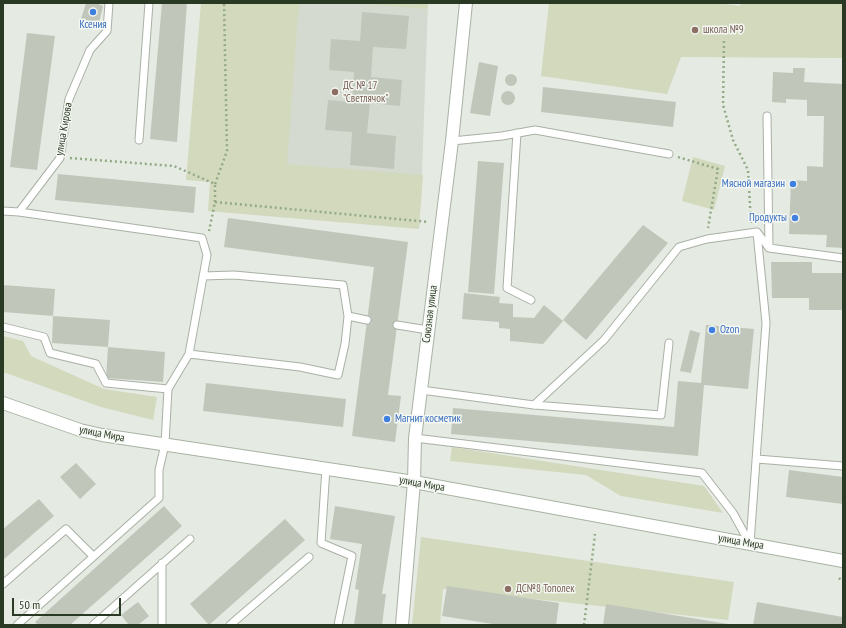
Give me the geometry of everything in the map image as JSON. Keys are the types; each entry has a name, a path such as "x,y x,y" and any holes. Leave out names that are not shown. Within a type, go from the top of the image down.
{"main road":[{"name":"Союзная улица","path":"402,625 414,482 415,438 452,141 466,3"},
{"name":"улица Мира","path":"3,403 80,430 414,482 843,561"}],"lane":[{"name":"улица Кирова","path":"19,212 60,158 69,99 90,50 106,31 109,3"},
{"path":"139,140 149,3"},
{"path":"767,116 769,248"},
{"path":"452,141 535,130 669,154"},
{"path":"517,133 507,288 531,300"},
{"path":"3,211 202,238 207,255 189,354 168,389 165,444 159,470 159,498 17,625"},
{"path":"534,405 604,340 679,247 707,239 754,232"},
{"path":"754,232 769,248 843,258"},
{"path":"750,544 766,323 754,232"},
{"path":"189,354 300,367 338,375 345,344 348,316 343,285 234,275 203,276"},
{"path":"348,316 367,320"},
{"path":"397,325 428,330"},
{"path":"3,327 44,337 50,353 96,364 106,383 168,389"},
{"path":"421,390 534,405 661,415 669,343"},
{"path":"415,438 702,473 733,513 750,544"},
{"path":"757,459 843,466"},
{"path":"326,468 321,543 352,556 338,625"},
{"path":"3,584 66,529 93,556"},
{"path":"93,625 190,539"},
{"path":"230,625 309,557"},
{"path":"162,563 162,625"}],"path":[{"path":"205,247 215,202 216,184 227,151 224,3"},
{"path":"724,41 723,105 733,140 748,170 754,232"},
{"path":"669,154 718,170 707,239"},
{"path":"60,158 174,166 216,184"},
{"path":"215,202 442,222"},
{"path":"584,625 595,534"},
{"path":"839,578 843,582"}],"shaded area":[{"name":"ДС № 17 \"Светлячок\"","path":"249,3 428,3 421,201 242,184"}],"green space":[{"path":"201,3 299,3 287,164 423,175 419,229 208,211 210,182 186,180"},
{"path":"353,3 428,3 427,9"},
{"name":"школа №9","path":"549,3 719,3 740,6 741,3 843,3 843,58 681,57 667,94 541,76"},
{"path":"693,157 725,166 714,210 682,201"},
{"path":"3,336 23,341 31,356 104,389 157,397 153,420 101,407 3,372"},
{"path":"452,447 704,486 723,513 621,496 586,475 450,461"},
{"path":"421,537 734,582 728,620 443,589 440,625 412,625"}],"building":[{"name":"Ксения","path":"86,3 96,3 103,6 99,23 81,19"},
{"path":"162,3 187,3 177,142 150,139"},
{"path":"362,12 409,16 406,49 373,47 371,77 402,80 400,106 370,103 367,133 396,136 394,169 350,165 352,132 325,130 328,100 352,102 354,72 329,70 331,39 360,41"},
{"path":"27,33 55,36 37,170 10,167"},
{"path":"479,62 498,66 490,116 470,113"},
{"path":"793,68 805,68 804,82 843,84 843,248 826,247 827,235 789,234 791,180 807,181 807,166 823,167 824,116 807,116 807,100 786,99 786,103 772,102 773,72 793,73"},
{"path":"509,74 513,74 517,80 513,86 509,86 505,82 505,78"},
{"path":"543,87 676,102 673,127 541,112"},
{"path":"505,91 511,91 515,95 515,101 511,105 505,105 501,101 501,95"},
{"path":"478,161 504,163 494,294 468,292"},
{"path":"58,174 196,187 194,213 55,200"},
{"path":"228,218 408,242 388,395 401,396 395,442 352,436 374,267 224,247"},
{"path":"643,225 668,243 586,340 563,320"},
{"path":"771,262 812,262 812,273 843,273 843,310 809,310 809,298 772,298"},
{"path":"3,285 55,289 53,316 3,312"},
{"path":"464,293 500,297 499,303 513,304 513,317 534,318 544,305 563,321 543,344 510,341 510,329 499,328 499,322 462,319"},
{"path":"53,316 110,320 108,347 52,343"},
{"path":"706,325 754,329 748,389 704,385 698,456 451,434 453,408 674,427 678,381 701,383"},
{"path":"690,330 700,333 691,373 680,371"},
{"path":"108,347 165,352 163,382 106,378"},
{"path":"206,383 346,399 343,427 203,411"},
{"path":"76,463 96,484 80,499 60,477"},
{"path":"789,470 843,477 843,504 786,497"},
{"path":"39,499 54,516 3,560 3,529"},
{"path":"164,506 182,526 70,625 38,625 35,622"},
{"path":"335,506 395,516 382,594 386,594 382,625 354,625 359,590 355,589 362,544 330,539"},
{"path":"285,519 305,540 209,625 190,604"},
{"path":"447,586 559,603 556,625 499,625 442,616"},
{"path":"138,602 149,616 138,625 129,625 121,615"},
{"path":"757,602 843,617 843,625 753,625"},
{"path":"606,604 728,624 728,625 603,625"}],"place":[{"name":"Ксения","path":"93,12"},
{"name":"школа №9","path":"695,30"},
{"name":"ДС № 17 \"Светлячок\"","path":"335,92"},
{"name":"Мясной магазин","path":"793,184"},
{"name":"Продукты","path":"795,218"},
{"name":"Ozon","path":"712,330"},
{"name":"Магнит косметик","path":"387,419"},
{"name":"ДС№8 Тополек","path":"508,589"}]}
